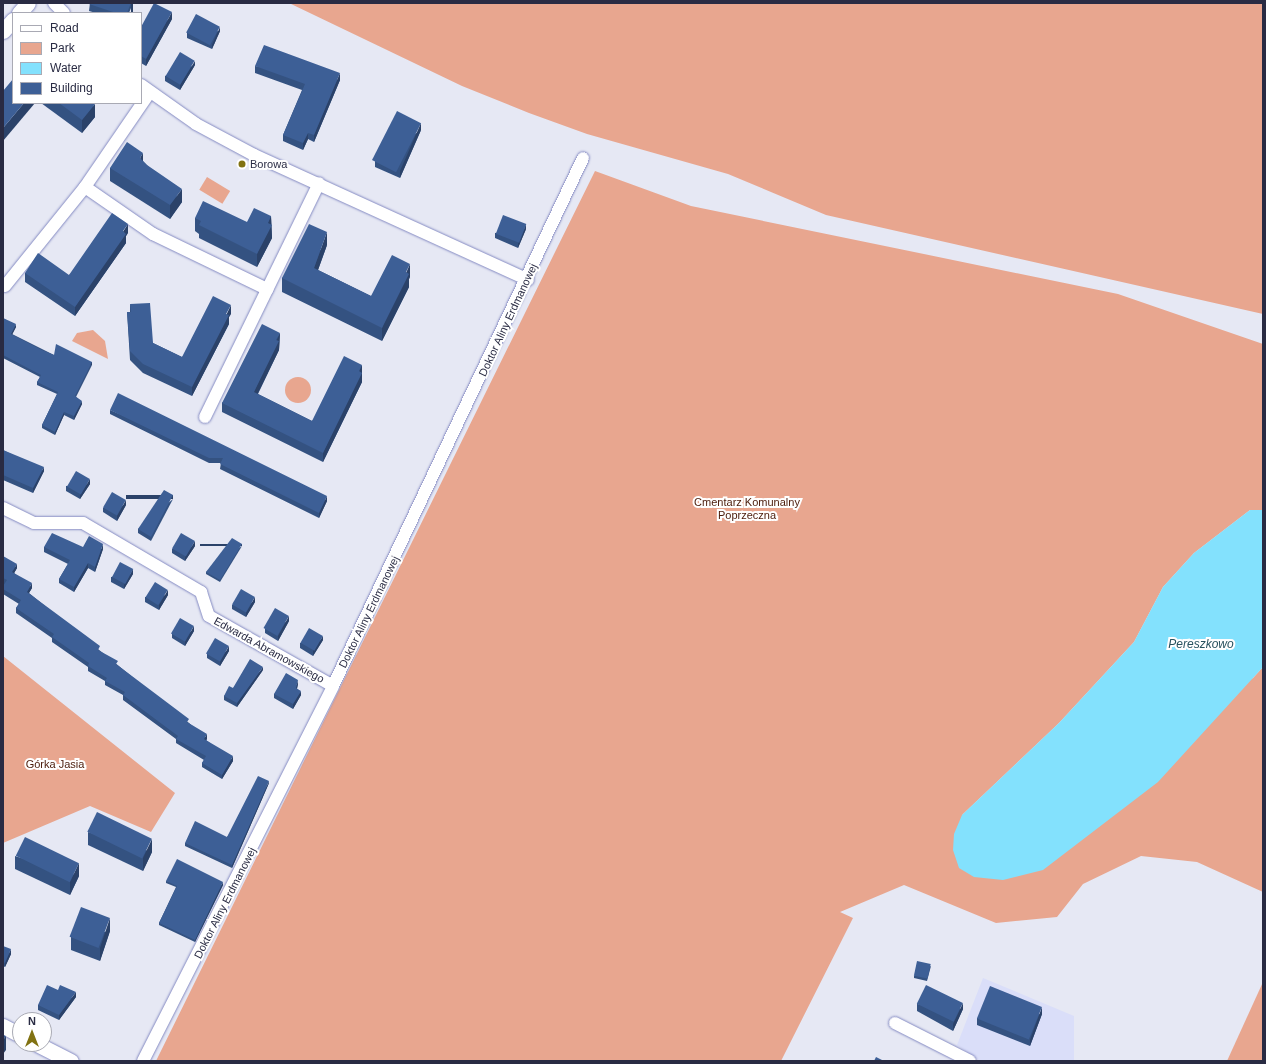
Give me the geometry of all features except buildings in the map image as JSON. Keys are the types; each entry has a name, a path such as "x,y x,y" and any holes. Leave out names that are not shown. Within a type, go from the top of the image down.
{"street":[{"path":"20,12 28,3"},
{"path":"54,3 63,12"},
{"path":"3,31 12,21"},
{"path":"146,89 223,139 528,280"},
{"path":"5,286 85,187 137,104"},
{"name":"Doktor Aliny Erdmanowej","path":"143,1061 333,686 528,280 582,158"},
{"path":"205,417 319,183"},
{"path":"85,187 153,234 267,290"},
{"name":"Edwarda Abramowskiego","path":"3,508 34,523 83,523 201,592 209,616 333,686"},
{"path":"894,1023 970,1061"},
{"path":"3,1026 12,1031"},
{"path":"52,1052 71,1061"}],"shaded area":[{"path":"983,978 1074,1016 1074,1061 980,1061 957,1045"}],"green space":[{"path":"289,3 1263,3 1263,314 826,215 728,174 587,134 529,113 462,86"},
{"name":"Cmentarz Komunalny Poprzeczna","path":"595,171 691,206 1118,294 1263,344 1263,510 1250,510 1194,553 1163,587 1134,642 1059,723 962,815 1253,678 1263,667 1263,892 1197,862 1141,856 1083,884 1057,917 996,923 904,885 840,912 853,918 781,1061 156,1061"},
{"path":"207,177 230,191 222,204 199,190"},
{"path":"93,330 105,341 108,359 72,341 77,333"},
{"path":"298,377 308,380 311,390 308,400 298,403 288,400 285,390 288,380"},
{"name":"Górka Jasia","path":"3,656 175,793 151,832 90,806 3,843"},
{"path":"1263,982 1263,1061 1227,1061"}],"water":[{"name":"Pereszkowo","path":"1250,510 1263,510 1263,667 1158,782 1043,870 1003,880 974,877 959,868 953,850 954,834 962,815 1059,723 1134,642 1163,587 1194,553"}],"place":[{"name":"Borowa","path":"242,164"}]}
